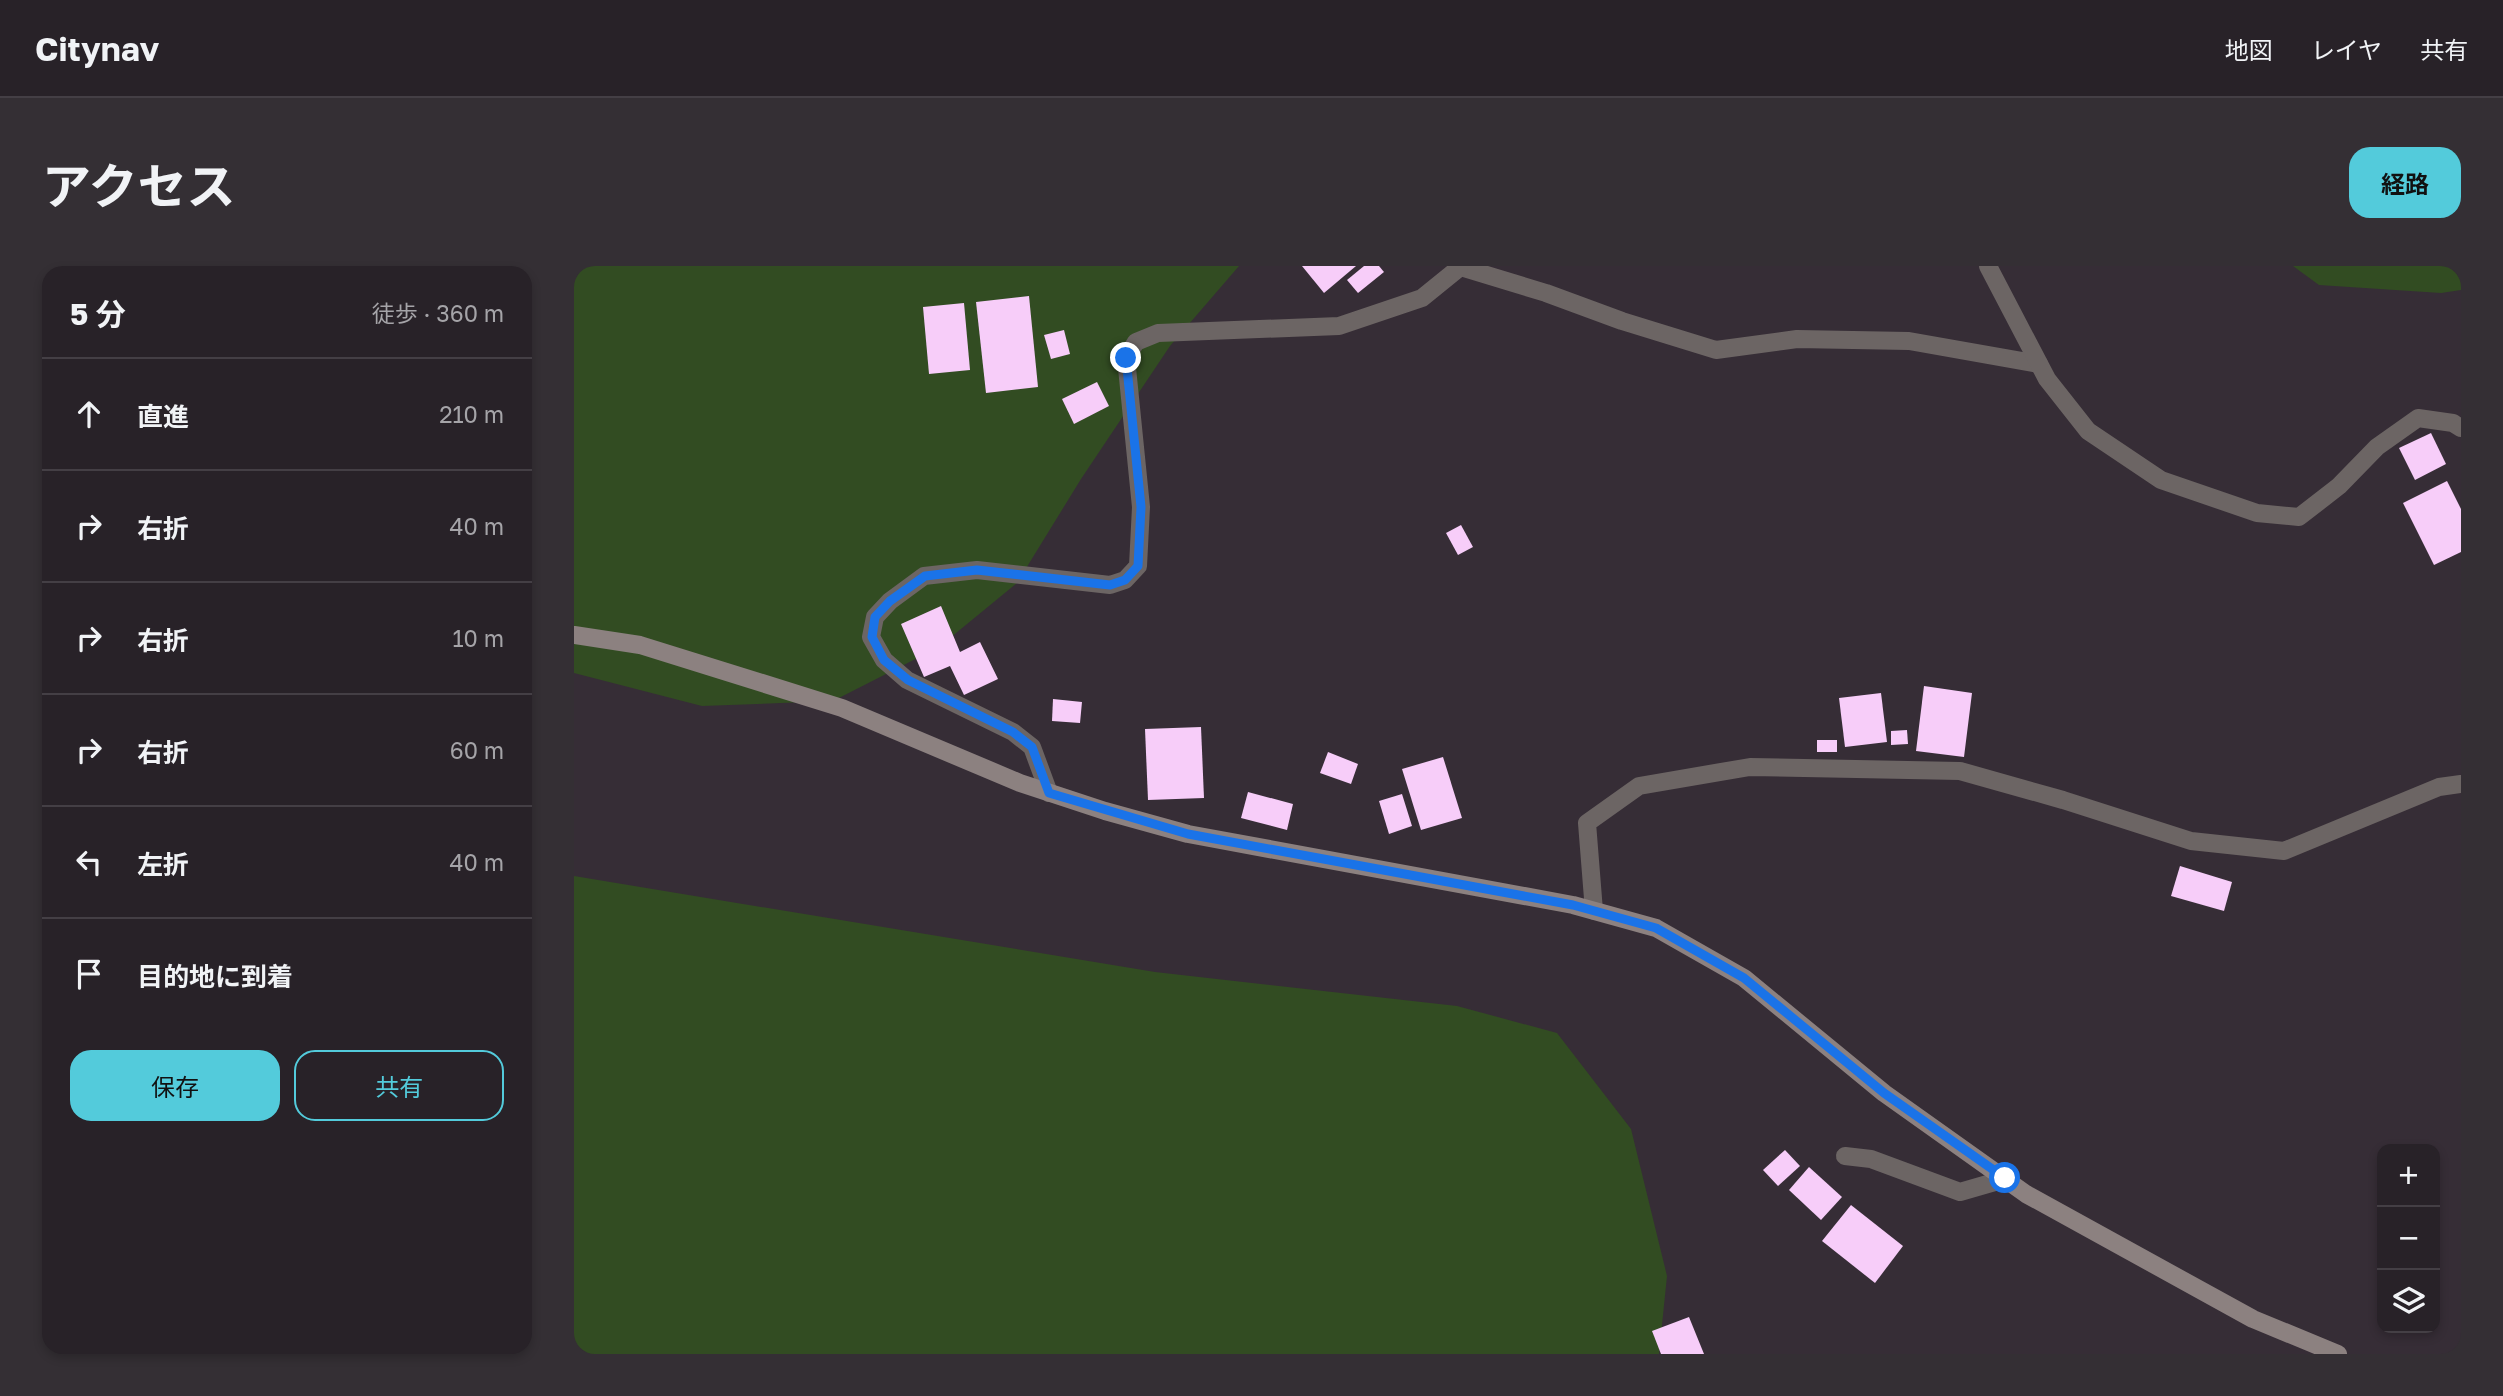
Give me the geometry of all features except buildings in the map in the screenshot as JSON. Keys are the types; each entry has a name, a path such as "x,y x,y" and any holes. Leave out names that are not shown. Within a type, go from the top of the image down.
{"street":[{"path":"1988,266 2046,379 2088,431 2161,480 2257,513 2299,517 2339,486 2377,447 2418,418 2453,423 2461,428"},
{"path":"1049,793 1032,747 1013,732 908,680 884,660 872,637 875,617 890,601 925,576 977,570 1110,585 1125,580 1138,566 1141,507 1126,358 1136,342 1158,333 1339,326 1422,298 1458,267 1546,293 1622,321 1716,350 1797,338 1909,341 2039,364"},
{"path":"574,635 640,645 842,708 1020,783 1188,834 1573,905 1656,928 1744,978 1884,1093 2026,1194 2242,1313 2338,1354"},
{"path":"1594,911 1587,823 1639,786 1750,767 1960,771 2063,800 2191,841 2284,850 2439,787 2461,784"},
{"path":"1845,1156 1871,1159 1960,1192 2005,1178"}],"green space":[{"path":"574,266 1239,266 1170,346 1081,479 1017,583 939,647 833,701 702,706 574,673"},
{"path":"2293,266 2461,266 2461,290 2441,293 2319,285"},
{"path":"574,876 1155,972 1457,1006 1557,1033 1631,1129 1667,1276 1659,1354 574,1354"}],"route":[{"path":"1126,358 1141,507 1138,566 1125,580 1110,585 977,570 925,576 890,601 875,617 872,637 884,660 908,680 1013,732 1032,747 1049,793 1188,834 1573,905 1656,928 1744,978 1884,1093 2005,1178"}]}
